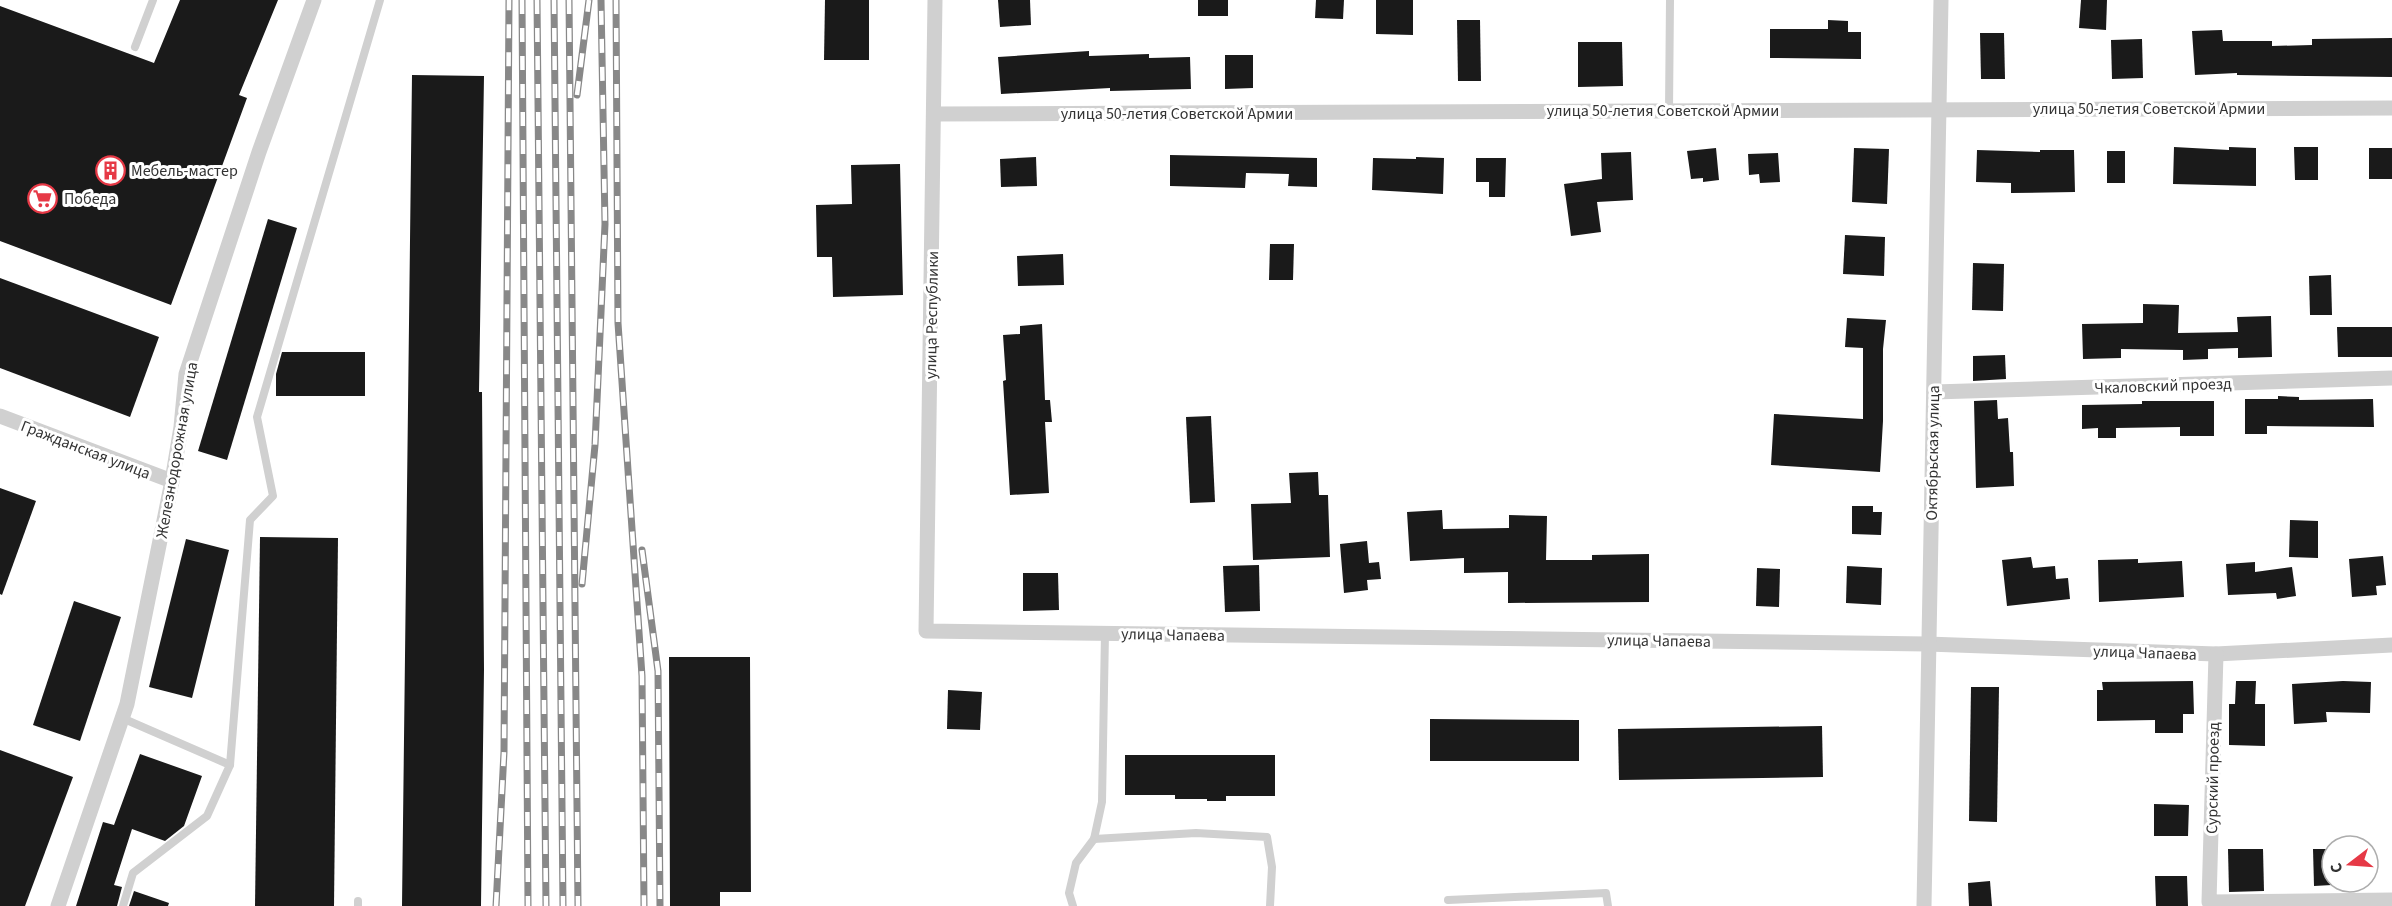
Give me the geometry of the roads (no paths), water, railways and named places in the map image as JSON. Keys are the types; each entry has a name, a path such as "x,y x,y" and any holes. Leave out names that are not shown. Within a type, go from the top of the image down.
{"street":[{"name":"Железнодорожная улица","path":"58,906 127,704 182,427 186,374 259,152 314,0"},
{"name":"улица Республики","path":"926,631 935,0"},
{"name":"Октябрьская улица","path":"1924,906 1927,644 1941,0"},
{"name":"улица 50-летия Советской Армии","path":"934,114 2392,108"},
{"name":"Чкаловский проезд","path":"1934,392 2392,378"},
{"name":"Гражданская улица","path":"0,416 172,481"},
{"name":"улица Чапаева","path":"926,631 1927,644 2216,654 2392,645"},
{"name":"Сурский проезд","path":"2216,654 2209,904 2392,900"}],"lane":[{"path":"135,48 153,0"},
{"path":"123,906 133,873 207,816 230,765 250,520 273,496 257,417 380,0"},
{"path":"1670,0 1670,110"},
{"path":"1073,906 1069,893 1076,863 1094,839 1102,802 1104,633"},
{"path":"122,718 230,765"},
{"path":"1094,839 1196,833 1267,837 1272,867 1270,906"},
{"path":"1448,900 1606,892 1608,906"}],"railway":[{"path":"496,906 504,752 509,0"},
{"path":"522,0 528,906"},
{"path":"537,0 546,906"},
{"path":"554,0 563,906"},
{"path":"569,0 578,906"},
{"path":"577,95 589,0"},
{"path":"582,584 595,445 605,224 601,0"},
{"path":"616,0 618,323 642,676 644,906"},
{"path":"642,550 658,671 660,906"}],"place":[{"name":"Мебель-мастер","path":"110,170"},
{"name":"Победа","path":"43,198"}]}
